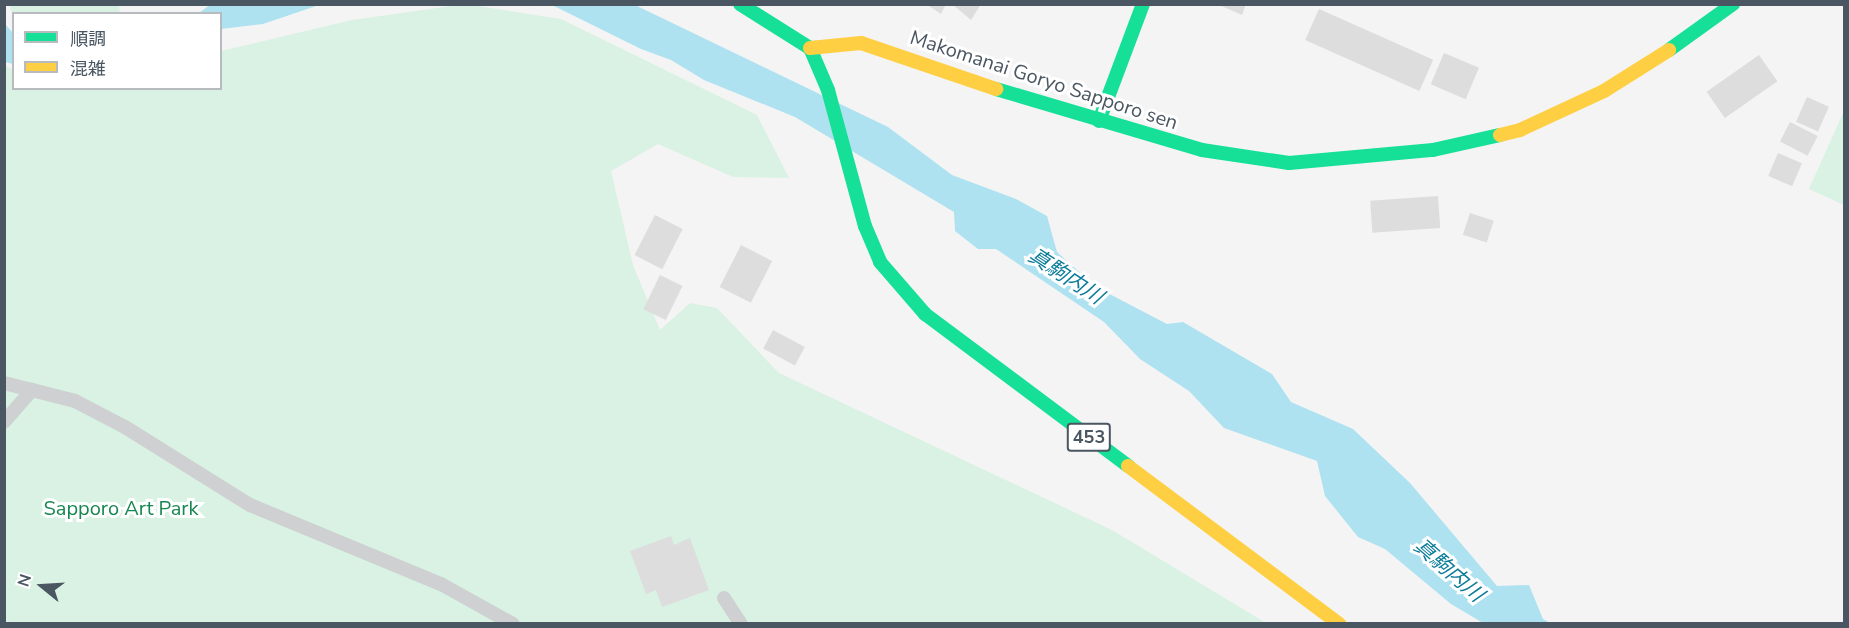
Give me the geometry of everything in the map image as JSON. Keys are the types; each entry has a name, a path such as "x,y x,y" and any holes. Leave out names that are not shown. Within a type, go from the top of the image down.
{"main road":[{"path":"740,4 810,48"},
{"path":"1099,122 1143,4"},
{"name":"Makomanai Goryo Sapporo sen","path":"810,48 861,43 1099,122 1202,150 1289,163 1364,159 1433,150 1520,130 1604,91 1664,54 1733,4"},
{"name":"453","path":"810,48 828,90 866,226 880,262 925,314 1339,624"}],"lane":[{"path":"4,383 75,401 125,427 250,505 441,584 513,624"},
{"path":"4,422 32,390"},
{"path":"724,598 741,624"}],"green space":[{"name":"Sapporo Art Park","path":"465,4 561,19 757,115 789,178 733,177 658,144 611,171 633,265 660,330 690,303 717,308 779,373 1112,530 1266,623 5,624 5,65 12,69 12,90 222,90 222,51 352,20"},
{"path":"9,5 119,5 120,12 12,12"},
{"path":"1844,111 1844,205 1809,189"}],"water":[{"path":"211,4 319,4 263,24 222,29 222,12 200,12"},
{"name":"真駒内川","path":"552,5 635,5 888,127 952,175 1016,199 1047,216 1057,252 1096,287 1167,324 1183,322 1272,374 1291,402 1353,429 1410,483 1497,586 1529,585 1543,619 1550,623 1483,623 1451,604 1385,549 1358,537 1325,496 1317,461 1224,428 1189,391 1140,359 1104,322 996,249 978,249 955,231 954,212 795,117 704,80 671,60 641,49"},
{"path":"5,24 12,32 12,64 5,62"}],"building":[{"path":"926,4 946,4 941,14"},
{"path":"952,4 981,4 971,20"},
{"path":"1217,4 1246,4 1242,15"},
{"path":"1319,9 1433,60 1419,91 1305,40"},
{"path":"1444,53 1479,68 1466,99 1431,84"},
{"path":"1759,55 1777,81 1725,118 1707,92"},
{"path":"1807,97 1829,107 1818,131 1796,122"},
{"path":"1790,122 1818,136 1808,156 1780,142"},
{"path":"1778,153 1802,163 1792,186 1768,176"},
{"path":"1438,196 1440,228 1372,233 1370,201"},
{"path":"1470,213 1494,221 1487,243 1463,235"},
{"path":"655,215 683,229 662,269 635,255"},
{"path":"741,245 772,261 751,303 720,287"},
{"path":"660,275 682,286 666,320 643,309"},
{"path":"773,330 805,347 795,365 763,349"},
{"path":"671,536 674,545 690,538 709,590 662,607 656,590 646,594 630,551"}],"traffic: fast":[{"path":"740,4 810,48 828,90 865,226 880,262 925,314 1128,466"},
{"path":"1099,121 1143,4"},
{"path":"1669,50 1733,4"},
{"path":"996,89 1202,150 1289,163 1433,150 1500,135"}],"traffic: slow":[{"path":"810,48 861,43 996,89"},
{"path":"1500,135 1520,130 1604,91 1669,50"},
{"path":"1128,466 1339,624"}]}
